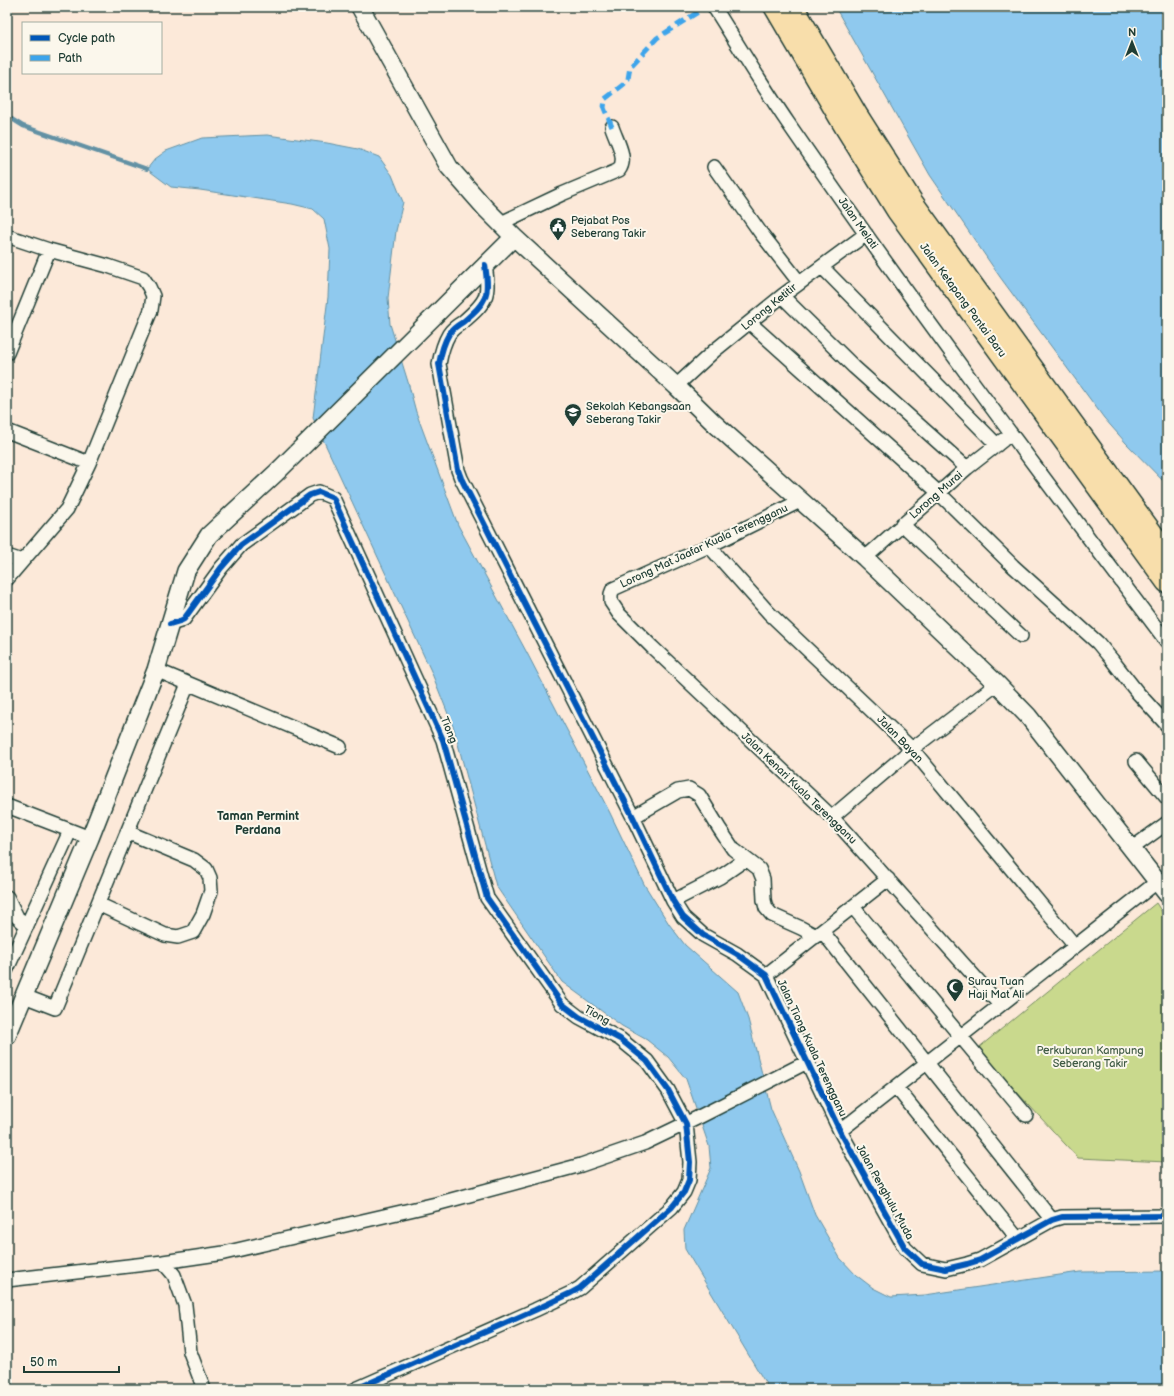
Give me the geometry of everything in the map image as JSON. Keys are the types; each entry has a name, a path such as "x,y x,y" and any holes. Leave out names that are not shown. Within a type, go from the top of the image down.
{"main road":[{"name":"Jalan Ketapang Pantai Baru","path":"775,7 846,128 898,210 1167,582"},
{"name":"Jalan Ketapang Pantai Baru","path":"793,7 858,117 912,202 1167,554"}],"street":[{"path":"360,7 449,167 514,237 676,386 714,423 865,558 997,684 1028,716 1162,888 1075,946 840,1131"},
{"name":"Jalan Melati","path":"714,7 786,121 866,234 1010,434 1167,642"},
{"path":"501,223 562,194 619,170 622,165 623,157 612,127"},
{"path":"714,167 760,232 799,282"},
{"name":"Lorong Ketitir","path":"676,386 714,351 799,282 822,267 866,234"},
{"path":"7,236 143,278 150,287 153,296 150,310 89,463 67,510 7,579"},
{"path":"7,1036 90,838 156,670 186,571 209,535 276,473 514,237"},
{"path":"7,353 49,250"},
{"path":"485,266 488,284 486,296 480,307 450,333 442,347 439,364 458,470 461,478 633,817 673,901 683,917 703,935 737,954 766,975"},
{"path":"822,267 997,445"},
{"path":"782,296 860,373 967,468"},
{"path":"750,323 939,492 1013,566 1098,643 1137,692 1167,725"},
{"path":"7,431 89,463"},
{"name":"Lorong Murai","path":"865,558 967,468 1010,434"},
{"name":"Tiong","path":"170,624 184,618 221,568 241,546 310,495 319,492 333,498 443,740 487,898 562,1004 579,1017 620,1039 647,1061 691,1121"},
{"name":"Lorong Mat Jaafar Kuala Terengganu","path":"611,594 614,589 709,546 800,501"},
{"path":"902,524 1021,636"},
{"name":"Jalan Bayan","path":"709,546 769,613 912,749 1075,946"},
{"path":"7,556 22,561"},
{"name":"Jalan Kenari Kuala Terengganu","path":"611,594 611,602 619,614 832,817 1000,1006"},
{"path":"156,670 340,747"},
{"path":"24,996 55,1008 188,684"},
{"path":"832,817 912,749 997,684"},
{"path":"1136,761 1167,798"},
{"path":"633,817 678,791 689,789 700,794 719,828 733,849 759,869 763,879 766,908 772,915 819,934 927,1063 1052,1220"},
{"path":"7,806 90,838"},
{"path":"1131,849 1167,823"},
{"path":"7,969 70,831"},
{"path":"98,904 165,935 178,937 193,932 203,914 211,891 210,878 206,869 194,860 127,832"},
{"path":"673,901 720,877 746,859"},
{"name":"Jalan Tiong Kuala Terengganu","path":"840,1131 766,975 888,880"},
{"path":"7,898 17,917 27,926"},
{"path":"853,907 1026,1115"},
{"path":"7,1280 163,1262 224,1253 436,1204 581,1165 645,1143 778,1078 807,1062"},
{"path":"896,1087 1018,1239"},
{"path":"356,1389 535,1310 580,1288 679,1200 689,1180 691,1121"},
{"name":"Jalan Penghulu Muda","path":"840,1131 905,1248 922,1264 946,1269 980,1260 1052,1220 1062,1217 1167,1216"},
{"path":"163,1262 174,1275 185,1305 190,1352 204,1389"}],"green space":[{"name":"Perkuburan Kampung Seberang Takir","path":"1156,903 1167,920 1167,1162 1078,1158 977,1049"}],"water":[{"path":"835,7 1167,7 1167,485 1104,418 1000,277 930,175"},
{"path":"267,135 327,143 358,149 379,157 392,175 403,202 396,231 388,298 390,324 416,412 458,525 527,653 610,813 644,884 669,924 685,945 738,992 748,1019 771,1109 799,1171 815,1215 840,1258 856,1275 873,1288 891,1297 925,1295 1080,1272 1167,1271 1167,1389 769,1389 685,1249 684,1230 711,1168 709,1146 686,1079 668,1057 647,1040 622,1026 562,982 496,886 454,729 431,671 313,418 328,297 330,249 324,219 313,209 292,204 171,187 147,169 155,159 166,151 202,138"}],"waterway":[{"path":"7,116 23,126 147,169"}],"marked path":[{"path":"612,127 604,108 605,99 628,79 630,67 657,38 706,7"}],"cycle path":[{"path":"485,265 487,284 485,298 477,309 450,332 441,352 439,364 458,470 461,478 633,817 673,901 683,917 703,935 737,954 766,975 840,1131 905,1248 922,1264 946,1269 980,1260 1052,1220 1062,1217 1167,1216"},
{"path":"170,624 184,619 221,568 241,545 310,495 319,492 333,498 443,740 487,898 562,1004 579,1017 620,1039 647,1061 668,1090 686,1124 690,1162 689,1180 684,1192 672,1207 580,1288 535,1310 356,1389"}],"place":[{"name":"Pejabat Pos Seberang Takir","path":"558,241"},
{"name":"Sekolah Kebangsaan Seberang Takir","path":"573,427"},
{"name":"Surau Tuan Haji Mat Ali","path":"955,1002"}],"district":[{"name":"Taman Permint Perdana","path":"258,823"}]}
